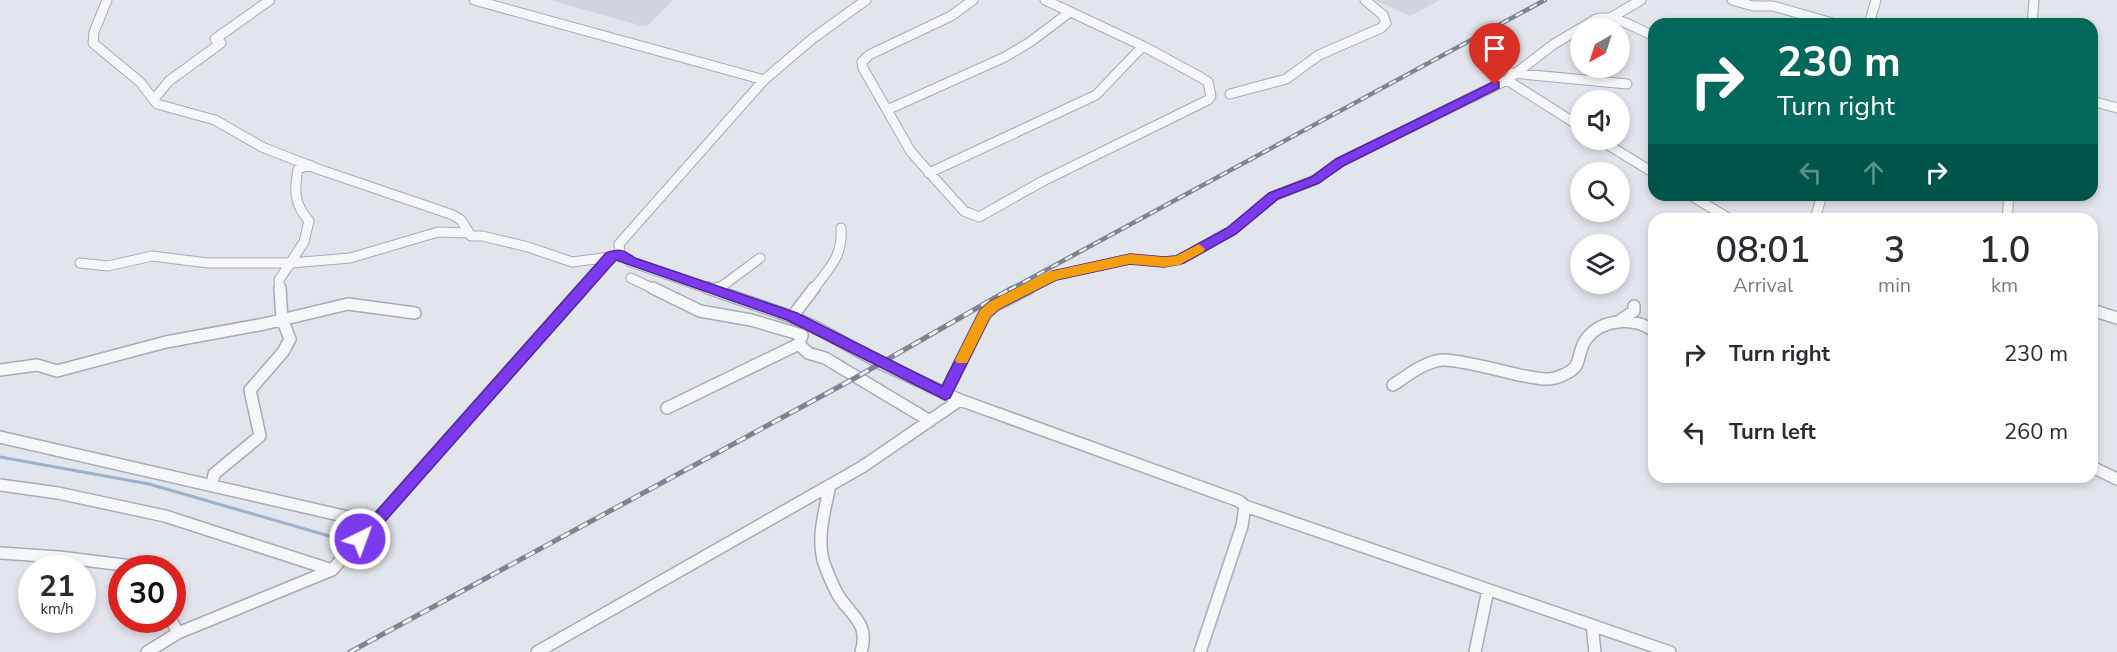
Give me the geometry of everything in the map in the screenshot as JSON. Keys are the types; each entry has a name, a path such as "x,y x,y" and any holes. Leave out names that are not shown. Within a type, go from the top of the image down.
{"street":[{"path":"107,0 94,32 93,43 124,67 155,98 157,104 215,120 262,147 453,215 461,220 471,236 482,236 528,247 572,262 615,255 792,316 960,400 1234,498 1245,506 1670,652"},
{"path":"155,98 169,81 221,43 215,39 270,0"},
{"path":"474,0 764,80"},
{"path":"186,630 332,570 615,255 622,238 764,80 812,39 866,0"},
{"path":"973,0 951,16 869,55 862,62 863,68 911,152 964,211 979,217 1043,181 1208,100 1211,96 1208,82 1143,46 1046,0"},
{"path":"1230,94 1286,79 1319,55 1381,28 1386,23 1383,15 1365,0"},
{"path":"1610,18 1641,0"},
{"path":"1732,0 1753,6 1773,6 1815,18"},
{"path":"1871,18 1876,0"},
{"path":"2032,18 2034,0"},
{"path":"887,110 1005,57 1071,12"},
{"path":"1630,26 1648,34"},
{"path":"945,394 985,314 994,306 1053,276 1130,259 1164,262 1179,260 1231,231 1274,196 1315,180 1340,162 1510,77 1570,35"},
{"path":"928,173 1096,95 1143,46"},
{"path":"1510,77 1627,84"},
{"path":"1510,77 1570,119"},
{"path":"2098,103 2117,108"},
{"path":"1616,150 1648,169"},
{"path":"212,485 214,474 260,436 250,390 283,352 290,339 282,319 279,280 304,242 309,220 297,208 293,194 298,169 310,165"},
{"path":"1700,201 1720,213"},
{"path":"792,316 839,255 842,244 841,228"},
{"path":"80,263 108,266 152,256 208,263 291,263 350,258 438,232 468,233"},
{"path":"717,290 760,258"},
{"path":"631,278 700,311 751,320 802,334 799,344 668,408"},
{"path":"0,370 37,365 57,371 166,342 348,304 415,314"},
{"path":"1393,386 1421,367 1443,360 1547,380 1561,378 1579,363 1582,345 1588,335 1596,329 1622,319 1634,311 1634,306"},
{"path":"2098,312 2117,318"},
{"path":"1622,319 1648,326"},
{"path":"799,344 808,353 825,358 930,421"},
{"path":"537,652 862,467 960,400"},
{"path":"0,437 374,523"},
{"path":"2098,470 2117,479"},
{"path":"0,485 58,493 165,516 332,570"},
{"path":"830,485 821,551 826,572 841,599 856,615 864,633 864,646 861,652"},
{"path":"1200,652 1239,536 1245,506"},
{"path":"0,554 52,556 108,563"},
{"path":"1476,652 1488,590"},
{"path":"1592,625 1595,652"},
{"path":"147,652 178,633"}],"shaded area":[{"path":"550,0 673,0 646,27"},
{"path":"1375,0 1440,0 1410,16"}],"waterway":[{"path":"0,457 149,484 343,540"}],"railway":[{"path":"1009,290 1545,0"},
{"path":"350,652 855,378 1012,288"}],"slow traffic":[{"path":"962,360 985,314 994,306 1053,276 1130,259 1164,262 1179,260 1199,249"}],"route":[{"path":"360,539 611,257 620,254 631,262 792,316 819,328 880,363 945,394 985,314 994,306 1053,276 1130,259 1164,262 1179,260 1231,231 1274,196 1315,180 1340,162 1495,85"}]}
